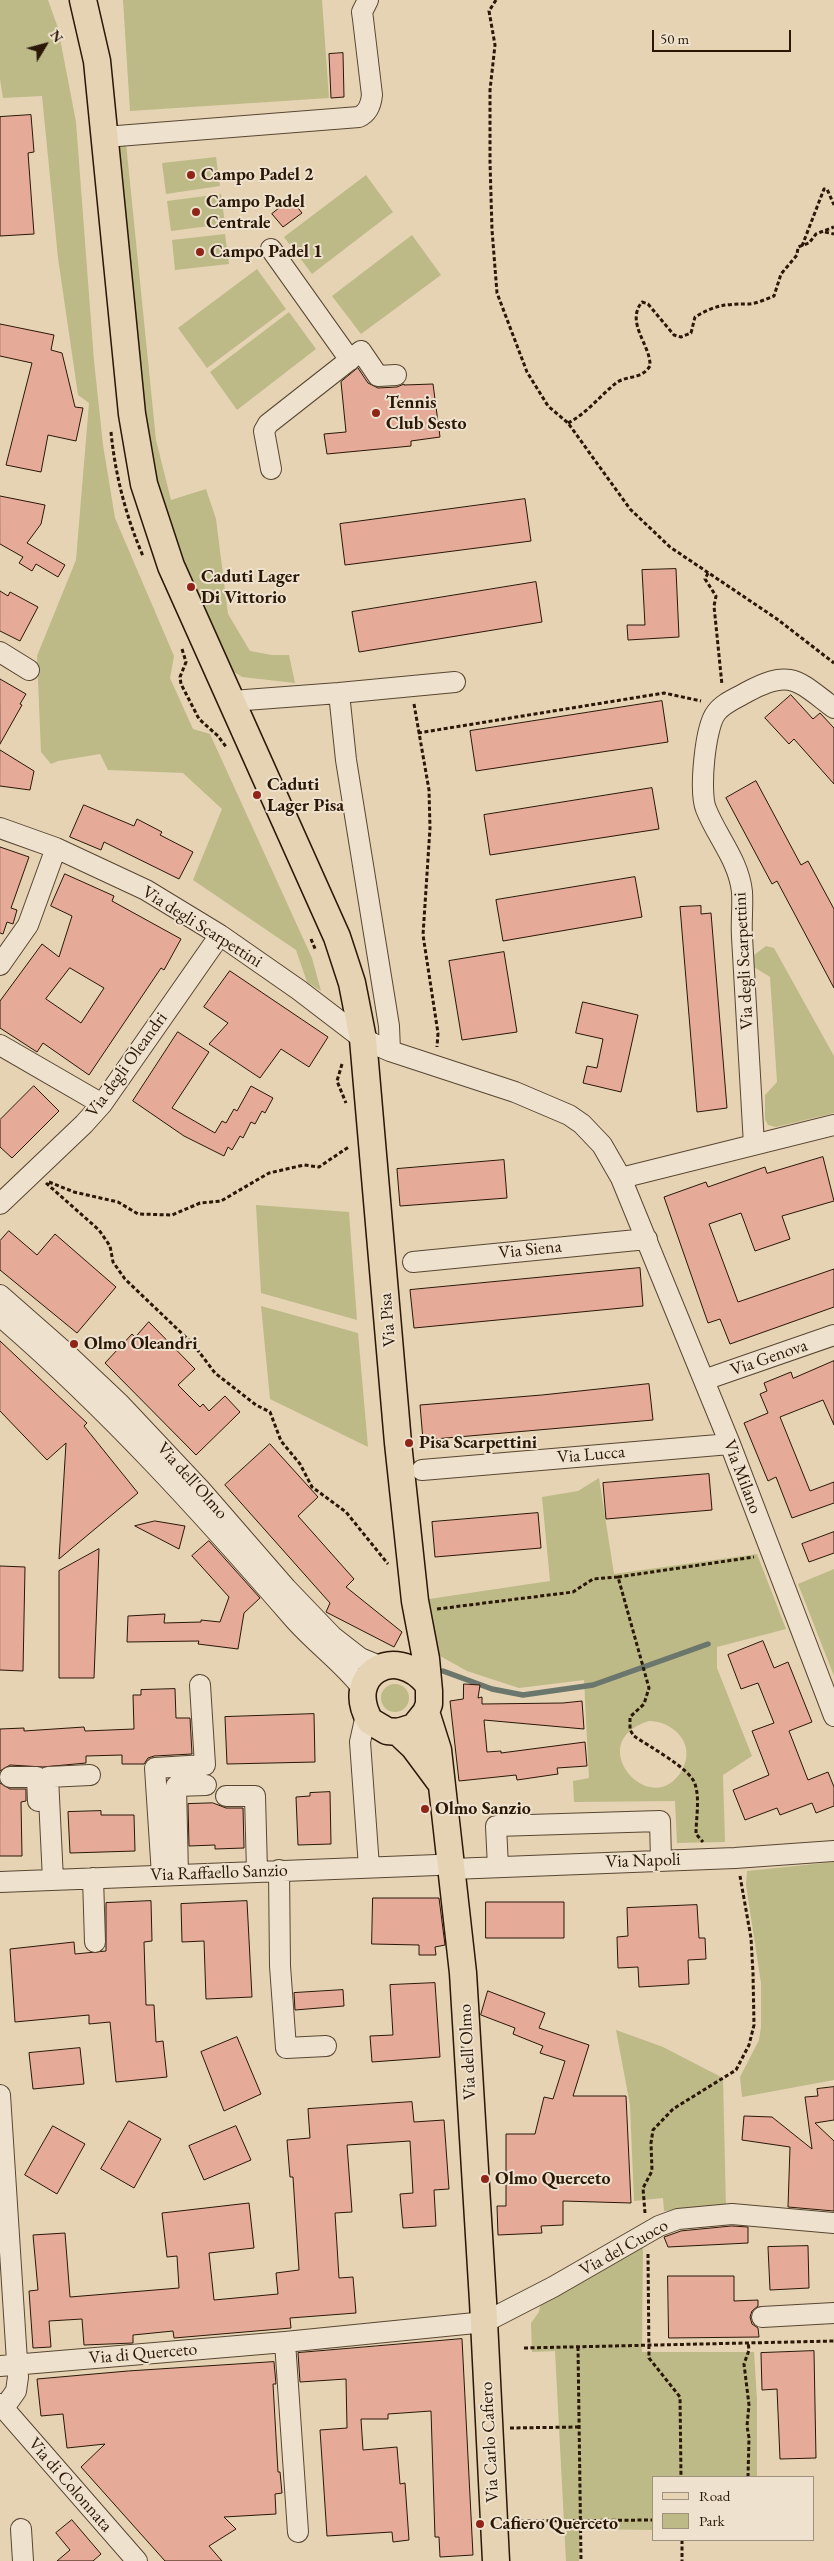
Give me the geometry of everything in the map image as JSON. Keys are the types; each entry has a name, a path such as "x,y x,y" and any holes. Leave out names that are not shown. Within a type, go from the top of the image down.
{"main road":[{"name":"Via Pisa","path":"83,0 97,61 133,422 144,484 171,566 337,937 352,983 363,1039 398,1444 396,1561 425,1600 428,1684"},
{"name":"Via Pisa","path":"391,1666 410,1637 425,1600"},
{"name":"Via dell'Olmo","path":"391,1666 414,1669 428,1684 429,1704 426,1712 438,1750 445,1867 464,1973 485,2322"},
{"path":"366,1715 361,1698 363,1689 370,1676 391,1666"},
{"path":"393,1732 414,1727 426,1712"},
{"name":"Via dell'Olmo","path":"366,1715 370,1721 393,1732 414,1747 440,1783"},
{"name":"Via Carlo Cafiero","path":"485,2322 496,2561"}],"street":[{"path":"105,137 359,117 365,114 371,104 372,95 362,19 362,12 368,0"},
{"path":"271,249 350,360"},
{"path":"271,469 264,431 268,424 361,351 378,376 396,375"},
{"path":"0,652 29,670"},
{"name":"Via degli Scarpettini","path":"754,1145 741,930 742,889 729,852 715,830 702,796 711,723 714,714 724,706 764,683 787,678 798,681 834,708"},
{"path":"232,701 456,682"},
{"path":"339,693 346,760 388,1026 390,1051"},
{"name":"Via degli Scarpettini","path":"0,828 56,848 146,890 220,935 299,990 363,1039 390,1051 516,1092 569,1115 582,1124 602,1145 621,1178 646,1239"},
{"path":"0,965 28,925 56,848"},
{"name":"Via degli Oleandri","path":"0,1204 102,1104 220,935"},
{"path":"0,1045 102,1104"},
{"path":"621,1178 834,1126"},
{"name":"Via Siena","path":"412,1262 646,1239"},
{"name":"Via Milano","path":"646,1239 730,1444 834,1716"},
{"name":"Via dell'Olmo","path":"0,1295 120,1404 200,1489 286,1588 333,1637 360,1658 391,1666"},
{"name":"Via dell'Olmo","path":"0,1316 55,1364 122,1431 228,1543 306,1633 346,1668 363,1689"},
{"name":"Via Genova","path":"704,1380 834,1335"},
{"name":"Via Lucca","path":"422,1470 730,1444"},
{"path":"170,1875 155,1768 205,1765 200,1685"},
{"path":"366,1715 360,1736 369,1867"},
{"path":"363,1767 372,1749 393,1732"},
{"path":"46,1880 48,1777 90,1775"},
{"path":"10,1778 37,1777 46,1880"},
{"path":"170,1875 176,1786 206,1785"},
{"path":"226,1796 255,1796 257,1871"},
{"path":"498,1867 496,1826 660,1821 661,1860"},
{"name":"Via Napoli","path":"445,1867 498,1867 661,1860 705,1854 737,1865 834,1851"},
{"name":"Via Raffaello Sanzio","path":"0,1882 279,1870 445,1867"},
{"path":"279,1870 280,1966 286,2048 326,2046"},
{"path":"93,1878 95,1942"},
{"name":"Via di Colonnata","path":"0,2095 8,2366 18,2387 2,2406 137,2561"},
{"name":"Via del Cuoco","path":"485,2322 553,2287 671,2221 691,2216 732,2214 834,2223"},
{"path":"762,2317 834,2313"},
{"name":"Via di Querceto","path":"8,2366 285,2342 485,2322"},
{"path":"285,2342 298,2532"},
{"path":"21,2529 23,2561"}],"path":[{"path":"496,0 489,10 495,45 490,90 490,162 492,230 497,293 527,372 548,406 568,423 630,509 670,547 777,619 834,663"},
{"path":"802,246 824,189 827,189 834,204"},
{"path":"568,423 618,382 638,377 646,372 650,366 636,321 638,308 642,302 648,304 674,335 681,337 691,333 695,317 708,309 734,302 749,304 774,296 781,274 797,255 798,247 809,243 816,234 834,227"},
{"path":"823,232 834,234"},
{"path":"110,427 120,487 134,537 145,562"},
{"path":"418,733 664,693 724,706 714,606 716,596 706,583 708,573"},
{"path":"182,648 186,662 180,677 181,684 199,719 218,736 231,757"},
{"path":"411,686 429,790 430,828 423,935 438,1033 433,1065"},
{"path":"309,934 319,958"},
{"path":"343,1062 338,1081 347,1107"},
{"path":"350,1136 351,1156"},
{"path":"350,1146 319,1166 304,1165 269,1173 221,1201 200,1202 172,1215 138,1214 118,1202 74,1192 42,1180 99,1230 110,1246 113,1262 125,1279 193,1344 215,1373 256,1405 270,1412 280,1442 300,1464 312,1486 346,1512 396,1561"},
{"path":"425,1600 436,1609 573,1592 593,1579 772,1555"},
{"path":"618,1577 649,1694 644,1704 630,1718 630,1730 634,1736 683,1769 694,1781 696,1834 704,1843 705,1854"},
{"path":"681,2476 680,2398 651,2362 648,2233 643,2188 650,2177 653,2166 651,2143 653,2130 673,2109 736,2070 749,2045 754,2025 751,1938 737,1865"},
{"path":"524,2348 834,2341"},
{"path":"748,2342 749,2350 744,2364 749,2405 746,2426 749,2438 748,2476"},
{"path":"578,2346 581,2561"},
{"path":"509,2428 579,2427"},
{"path":"511,2521 652,2520"},
{"path":"682,2541 682,2561"}],"green space":[{"path":"0,0 48,0 58,28 76,122 94,361 103,445 115,518 174,656 170,678 193,729 210,734 312,958 321,991 307,982 296,950 193,880 222,809 183,773 108,770 100,754 58,761 51,764 41,752 37,656 76,560 89,403 78,395 58,258 42,96 3,98 0,79"},
{"path":"123,0 322,0 329,98 130,111"},
{"path":"126,143 156,440 171,500 206,489 216,519 228,614 250,651 272,655 289,655 295,683 242,677 225,666 167,523 146,440 117,144"},
{"name":"Campo Padel 2","path":"216,157 220,186 166,194 162,163"},
{"path":"366,175 393,212 312,274 284,237"},
{"name":"Campo Padel Centrale","path":"221,194 225,224 171,231 167,201"},
{"name":"Campo Padel 1","path":"225,234 229,264 175,270 172,240"},
{"path":"412,235 441,275 361,334 332,296"},
{"path":"257,269 286,309 207,368 178,328"},
{"path":"289,312 316,349 237,410 210,372"},
{"path":"766,946 774,948 834,1056 834,1113 776,1127 768,1125 765,1119 765,1095 777,1082 770,977 754,967 754,955"},
{"path":"256,1205 349,1212 357,1320 261,1293"},
{"path":"261,1306 358,1333 368,1447 270,1399"},
{"path":"599,1478 614,1574 757,1554 786,1629 717,1647 717,1668 752,1756 723,1775 725,1842 677,1843 675,1801 574,1802 573,1781 589,1778 584,1680 519,1688 467,1671 433,1652 429,1599 550,1581 542,1497 578,1491","holes":["649,1721 658,1722 674,1730 680,1736 687,1751 682,1770 669,1784 654,1788 640,1783 628,1773 621,1760 621,1745 629,1731"]},
{"path":"834,1569 834,1676 798,1584"},
{"path":"395,1684 405,1688 409,1698 405,1708 395,1712 385,1708 381,1698 385,1688"},
{"path":"834,1862 834,2080 742,2097 740,2077 759,2040 761,2027 761,1983 746,1885 747,1871"},
{"path":"616,2030 663,2047 723,2078 726,2208 664,2211 663,2198 634,2201 630,2105"},
{"path":"643,2243 642,2352 754,2352 757,2400 757,2476 652,2476 652,2530 580,2529 579,2561 566,2561 555,2351 532,2352 531,2323 539,2312 541,2302"}],"building":[{"path":"343,53 344,97 331,98 329,54"},
{"path":"31,115 34,152 28,153 34,234 0,236 0,117"},
{"path":"291,199 302,213 283,227 272,214"},
{"path":"0,324 54,335 51,350 62,353 75,407 83,408 76,441 48,435 41,472 6,465 32,363 0,356"},
{"name":"Tennis Club Sesto","path":"358,368 368,383 378,388 397,387 404,384 433,384 440,437 411,441 411,446 327,454 324,434 346,432 341,382"},
{"path":"0,496 45,505 41,524 27,543 65,565 58,577 36,564 32,571 19,563 23,557 0,544"},
{"path":"525,499 531,541 345,565 340,524"},
{"path":"676,569 679,637 628,640 627,625 645,625 642,570"},
{"path":"536,582 542,622 359,652 352,612"},
{"path":"0,591 8,596 10,592 38,607 20,641 0,631"},
{"path":"0,679 26,694 20,704 22,705 0,744"},
{"path":"791,695 813,719 820,713 834,728 834,784 794,739 789,744 765,718"},
{"path":"662,701 668,742 476,771 470,731"},
{"path":"0,750 34,771 30,790 0,786"},
{"path":"756,781 801,865 808,861 834,909 834,988 777,881 772,884 726,798"},
{"path":"652,788 659,829 490,855 484,815"},
{"path":"84,805 134,826 137,819 162,832 160,835 193,852 179,879 104,842 101,850 70,837"},
{"path":"0,847 29,857 11,908 17,910 13,924 7,922 3,934 0,933"},
{"path":"65,874 114,896 112,901 181,939 164,970 161,968 89,1075 43,1043 37,1052 0,1028 0,1001 42,944 59,957 72,916 51,906","holes":["70,968 104,988 81,1023 46,999"]},
{"path":"635,877 642,917 503,941 496,900"},
{"path":"701,906 701,914 711,913 727,1108 697,1112 680,907"},
{"path":"504,952 517,1032 462,1040 449,961"},
{"path":"230,971 328,1037 309,1067 281,1049 260,1078 209,1044 228,1023 204,1007"},
{"path":"583,1002 638,1015 621,1092 583,1083 587,1066 597,1068 603,1039 576,1033"},
{"path":"178,1032 209,1052 172,1108 215,1133 222,1121 226,1123 234,1109 237,1111 251,1086 273,1098 265,1113 262,1111 255,1124 251,1122 243,1138 240,1136 232,1150 228,1147 224,1156 184,1136 133,1101"},
{"path":"34,1086 59,1111 12,1158 0,1147 0,1120"},
{"path":"823,1157 834,1201 782,1216 790,1239 755,1251 741,1213 709,1224 738,1302 834,1269 834,1307 730,1344 720,1319 708,1323 664,1197 706,1182 708,1187 765,1167 767,1173"},
{"path":"504,1160 507,1198 400,1206 397,1169"},
{"path":"9,1231 37,1255 55,1234 116,1287 77,1333 0,1270 0,1241"},
{"path":"640,1268 643,1306 414,1328 410,1290"},
{"path":"149,1322 195,1369 178,1385 200,1407 203,1404 209,1411 225,1396 240,1412 196,1455 105,1363 132,1334 135,1337"},
{"path":"0,1341 87,1423 84,1426 138,1493 59,1559 66,1443 47,1460 0,1411"},
{"path":"834,1361 834,1425 823,1400 780,1417 810,1491 834,1482 834,1503 792,1518 776,1477 768,1481 744,1423 768,1413 760,1394 767,1391 764,1383 791,1372 793,1378"},
{"path":"649,1384 653,1420 423,1440 420,1405"},
{"path":"270,1444 318,1497 298,1516 354,1579 346,1587 402,1632 394,1647 326,1612 330,1603 225,1485"},
{"path":"709,1474 712,1510 606,1519 603,1483"},
{"path":"538,1513 541,1548 435,1557 432,1522"},
{"path":"155,1521 185,1526 179,1549 135,1526"},
{"path":"834,1532 834,1553 809,1562 802,1544"},
{"path":"209,1541 260,1598 244,1613 238,1649 198,1644 199,1641 127,1642 128,1616 165,1614 164,1623 201,1622 201,1620 220,1622 229,1597 192,1556"},
{"path":"99,1549 94,1678 59,1678 59,1571"},
{"path":"0,1566 25,1567 23,1671 0,1670"},
{"path":"763,1641 774,1668 788,1662 812,1722 789,1731 808,1780 828,1772 834,1787 834,1806 816,1813 812,1803 780,1815 777,1808 745,1820 733,1790 769,1775 752,1731 774,1723 758,1683 741,1689 728,1655"},
{"path":"464,1684 480,1685 478,1698 482,1697 482,1704 582,1701 584,1729 484,1720 487,1752 501,1751 501,1753 585,1742 587,1766 557,1768 558,1774 517,1780 516,1775 459,1781 450,1701 463,1699"},
{"path":"175,1689 176,1718 190,1718 192,1754 154,1756 148,1758 144,1764 122,1764 122,1755 86,1756 86,1763 43,1767 10,1765 0,1771 0,1729 24,1728 24,1731 84,1727 85,1731 134,1729 133,1695 141,1695 141,1690"},
{"path":"314,1714 315,1762 227,1764 225,1717"},
{"path":"0,1783 10,1789 26,1789 26,1801 21,1802 22,1856 0,1856"},
{"path":"330,1792 331,1844 298,1845 296,1797 310,1796 310,1793"},
{"path":"213,1803 226,1808 243,1808 244,1848 215,1849 215,1845 189,1846 188,1804"},
{"path":"101,1811 101,1815 134,1815 135,1851 70,1853 68,1812"},
{"path":"373,1898 439,1898 445,1945 435,1947 436,1955 419,1955 419,1945 372,1944"},
{"path":"151,1901 152,1941 144,1942 146,2005 154,2005 156,2042 163,2041 167,2077 116,2082 110,2022 89,2024 89,2015 15,2022 10,1949 74,1942 75,1954 106,1951 106,1903"},
{"path":"247,1901 252,1997 206,1999 204,1941 182,1942 181,1904"},
{"path":"486,1902 564,1902 564,1938 486,1938"},
{"path":"697,1905 699,1938 705,1938 706,1959 688,1960 689,1984 639,1987 638,1967 618,1968 617,1937 628,1936 627,1908"},
{"path":"435,1983 440,2057 372,2062 370,2036 393,2035 390,1985"},
{"path":"343,1990 344,2006 295,2010 294,1993"},
{"path":"488,1991 545,2013 539,2028 589,2045 573,2096 626,2096 631,2203 563,2201 563,2225 541,2226 542,2233 498,2235 497,2206 506,2206 506,2134 535,2134 544,2097 553,2099 565,2061 540,2053 543,2046 513,2034 515,2028 481,2015"},
{"path":"237,2037 261,2094 224,2111 201,2052"},
{"path":"80,2048 84,2084 33,2089 29,2053"},
{"path":"834,2087 834,2120 815,2123 834,2141 834,2211 788,2207 790,2147 742,2140 744,2116 772,2117 812,2149 805,2097 818,2096 817,2089"},
{"path":"412,2102 414,2122 444,2120 449,2189 434,2190 436,2226 403,2228 400,2194 413,2193 410,2141 347,2145 352,2212 335,2213 339,2278 353,2277 356,2313 290,2318 291,2328 174,2338 173,2331 133,2335 133,2343 84,2345 82,2319 49,2321 51,2347 33,2348 29,2291 38,2290 33,2235 65,2233 70,2297 179,2288 177,2256 167,2257 162,2213 249,2203 254,2248 209,2253 214,2300 278,2294 276,2273 299,2270 293,2177 290,2177 287,2140 310,2138 308,2109"},
{"path":"129,2121 161,2139 134,2188 101,2169"},
{"path":"53,2126 85,2144 57,2194 25,2175"},
{"path":"236,2126 251,2160 204,2180 189,2146"},
{"path":"732,2226 748,2227 748,2243 668,2247 664,2237 681,2231"},
{"path":"808,2246 809,2288 770,2290 768,2247"},
{"path":"668,2276 734,2276 734,2301 758,2300 758,2306 752,2311 750,2317 752,2324 758,2328 759,2337 669,2338"},
{"path":"462,2339 473,2555 440,2557 439,2537 435,2537 431,2411 388,2414 388,2419 361,2419 363,2450 397,2447 400,2484 405,2483 409,2540 393,2542 392,2532 327,2536 320,2430 347,2428 346,2379 300,2382 298,2353"},
{"path":"814,2351 816,2458 780,2459 777,2389 762,2390 761,2353"},
{"path":"274,2362 276,2384 273,2384 278,2472 280,2472 282,2493 275,2494 276,2514 224,2517 236,2529 209,2546 222,2561 165,2561 81,2467 105,2444 67,2448 63,2414 41,2416 37,2379"},
{"path":"72,2520 101,2554 93,2561 57,2561 70,2550 56,2533"}],"waterway":[{"path":"443,1671 492,1689 523,1695 593,1685 708,1644"}],"place":[{"name":"Campo Padel 2","path":"191,175"},
{"name":"Campo Padel Centrale","path":"196,212"},
{"name":"Campo Padel 1","path":"200,252"},
{"name":"Tennis Club Sesto","path":"376,413"},
{"name":"Caduti Lager Di Vittorio","path":"191,587"},
{"name":"Caduti Lager Pisa","path":"257,795"},
{"name":"Olmo Oleandri","path":"74,1344"},
{"name":"Pisa Scarpettini","path":"409,1443"},
{"name":"Olmo Sanzio","path":"425,1809"},
{"name":"Olmo Querceto","path":"485,2179"},
{"name":"Cafiero Querceto","path":"480,2524"}]}
